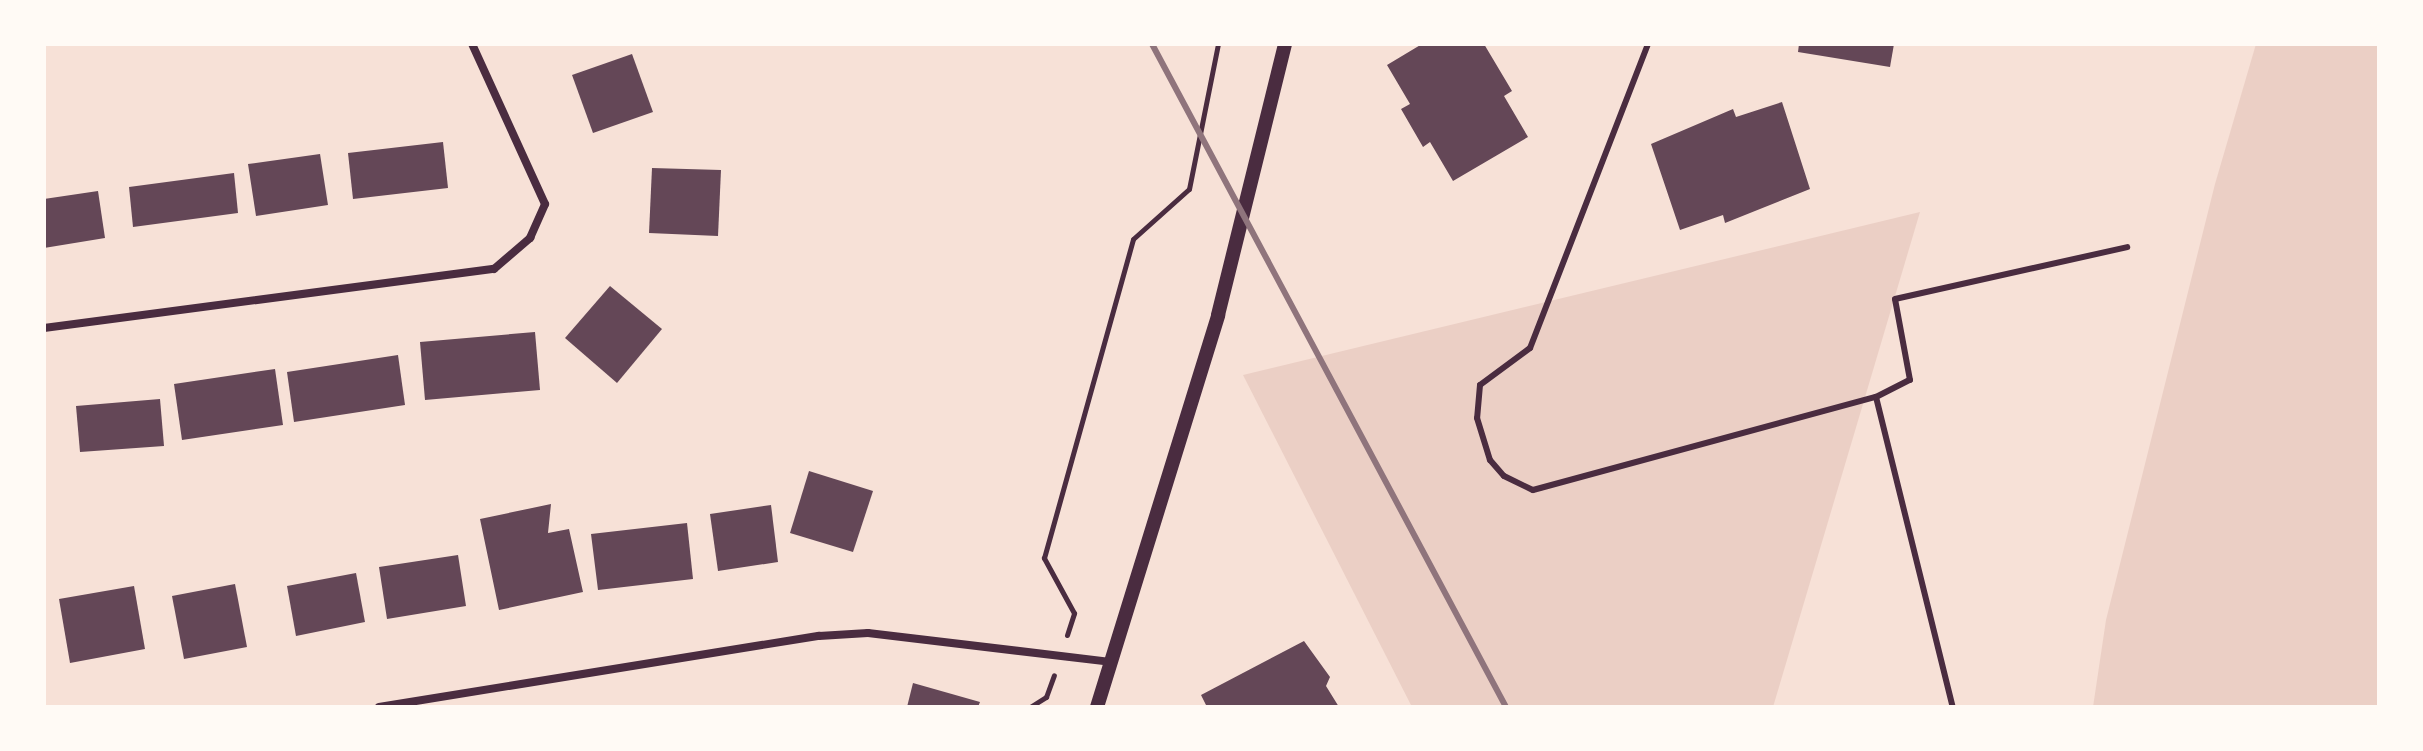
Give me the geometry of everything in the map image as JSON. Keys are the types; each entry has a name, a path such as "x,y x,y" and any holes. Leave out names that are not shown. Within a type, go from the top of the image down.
{"street":[{"path":"44,328 494,269 530,238 545,204 472,44"},
{"path":"1097,707 1218,315 1285,44"},
{"path":"379,707 819,636 868,633 1110,662"}],"lane":[{"path":"1648,44 1530,348 1480,385 1477,418 1490,460 1504,476 1533,490 1876,397 1910,380 1895,299 2127,247"},
{"path":"1876,397 1953,707"}],"path":[{"path":"1030,707 1046,697 1074,613 1044,558 1133,239 1189,189 1218,44"}],"shaded area":[{"path":"2256,44 2379,44 2379,707 2093,707 2106,620 2215,184"},
{"path":"1920,212 1773,707 1412,707 1243,375"}],"building":[{"path":"1422,44 1484,44 1512,91 1504,96 1528,137 1453,181 1430,142 1423,147 1401,109 1410,104 1387,65"},
{"path":"1799,44 1894,44 1890,67 1798,52"},
{"path":"632,54 653,112 593,133 572,75"},
{"path":"1782,102 1810,189 1725,223 1723,215 1680,230 1651,144 1733,109 1736,117"},
{"path":"443,142 448,188 353,199 348,153"},
{"path":"320,154 328,205 256,216 248,164"},
{"path":"652,168 721,170 718,236 649,233"},
{"path":"234,173 238,213 133,227 129,187"},
{"path":"98,191 105,238 44,248 44,199"},
{"path":"610,286 662,329 617,383 565,338"},
{"path":"535,332 540,390 425,400 420,342"},
{"path":"398,355 405,405 294,422 287,372"},
{"path":"275,369 283,425 182,440 174,384"},
{"path":"160,399 164,446 80,452 76,406"},
{"path":"809,471 873,491 853,552 790,533"},
{"path":"551,504 548,533 569,529 583,592 499,610 480,519"},
{"path":"771,505 778,562 718,571 710,514"},
{"path":"687,523 693,579 598,590 591,534"},
{"path":"458,555 466,606 387,619 379,567"},
{"path":"356,573 365,622 296,636 287,586"},
{"path":"235,584 247,647 184,659 172,596"},
{"path":"134,586 145,649 70,663 59,599"},
{"path":"1304,641 1330,677 1326,686 1339,707 1207,707 1201,695"},
{"path":"913,683 980,702 978,707 907,707"}],"railway":[{"path":"1152,44 1506,707"}]}
